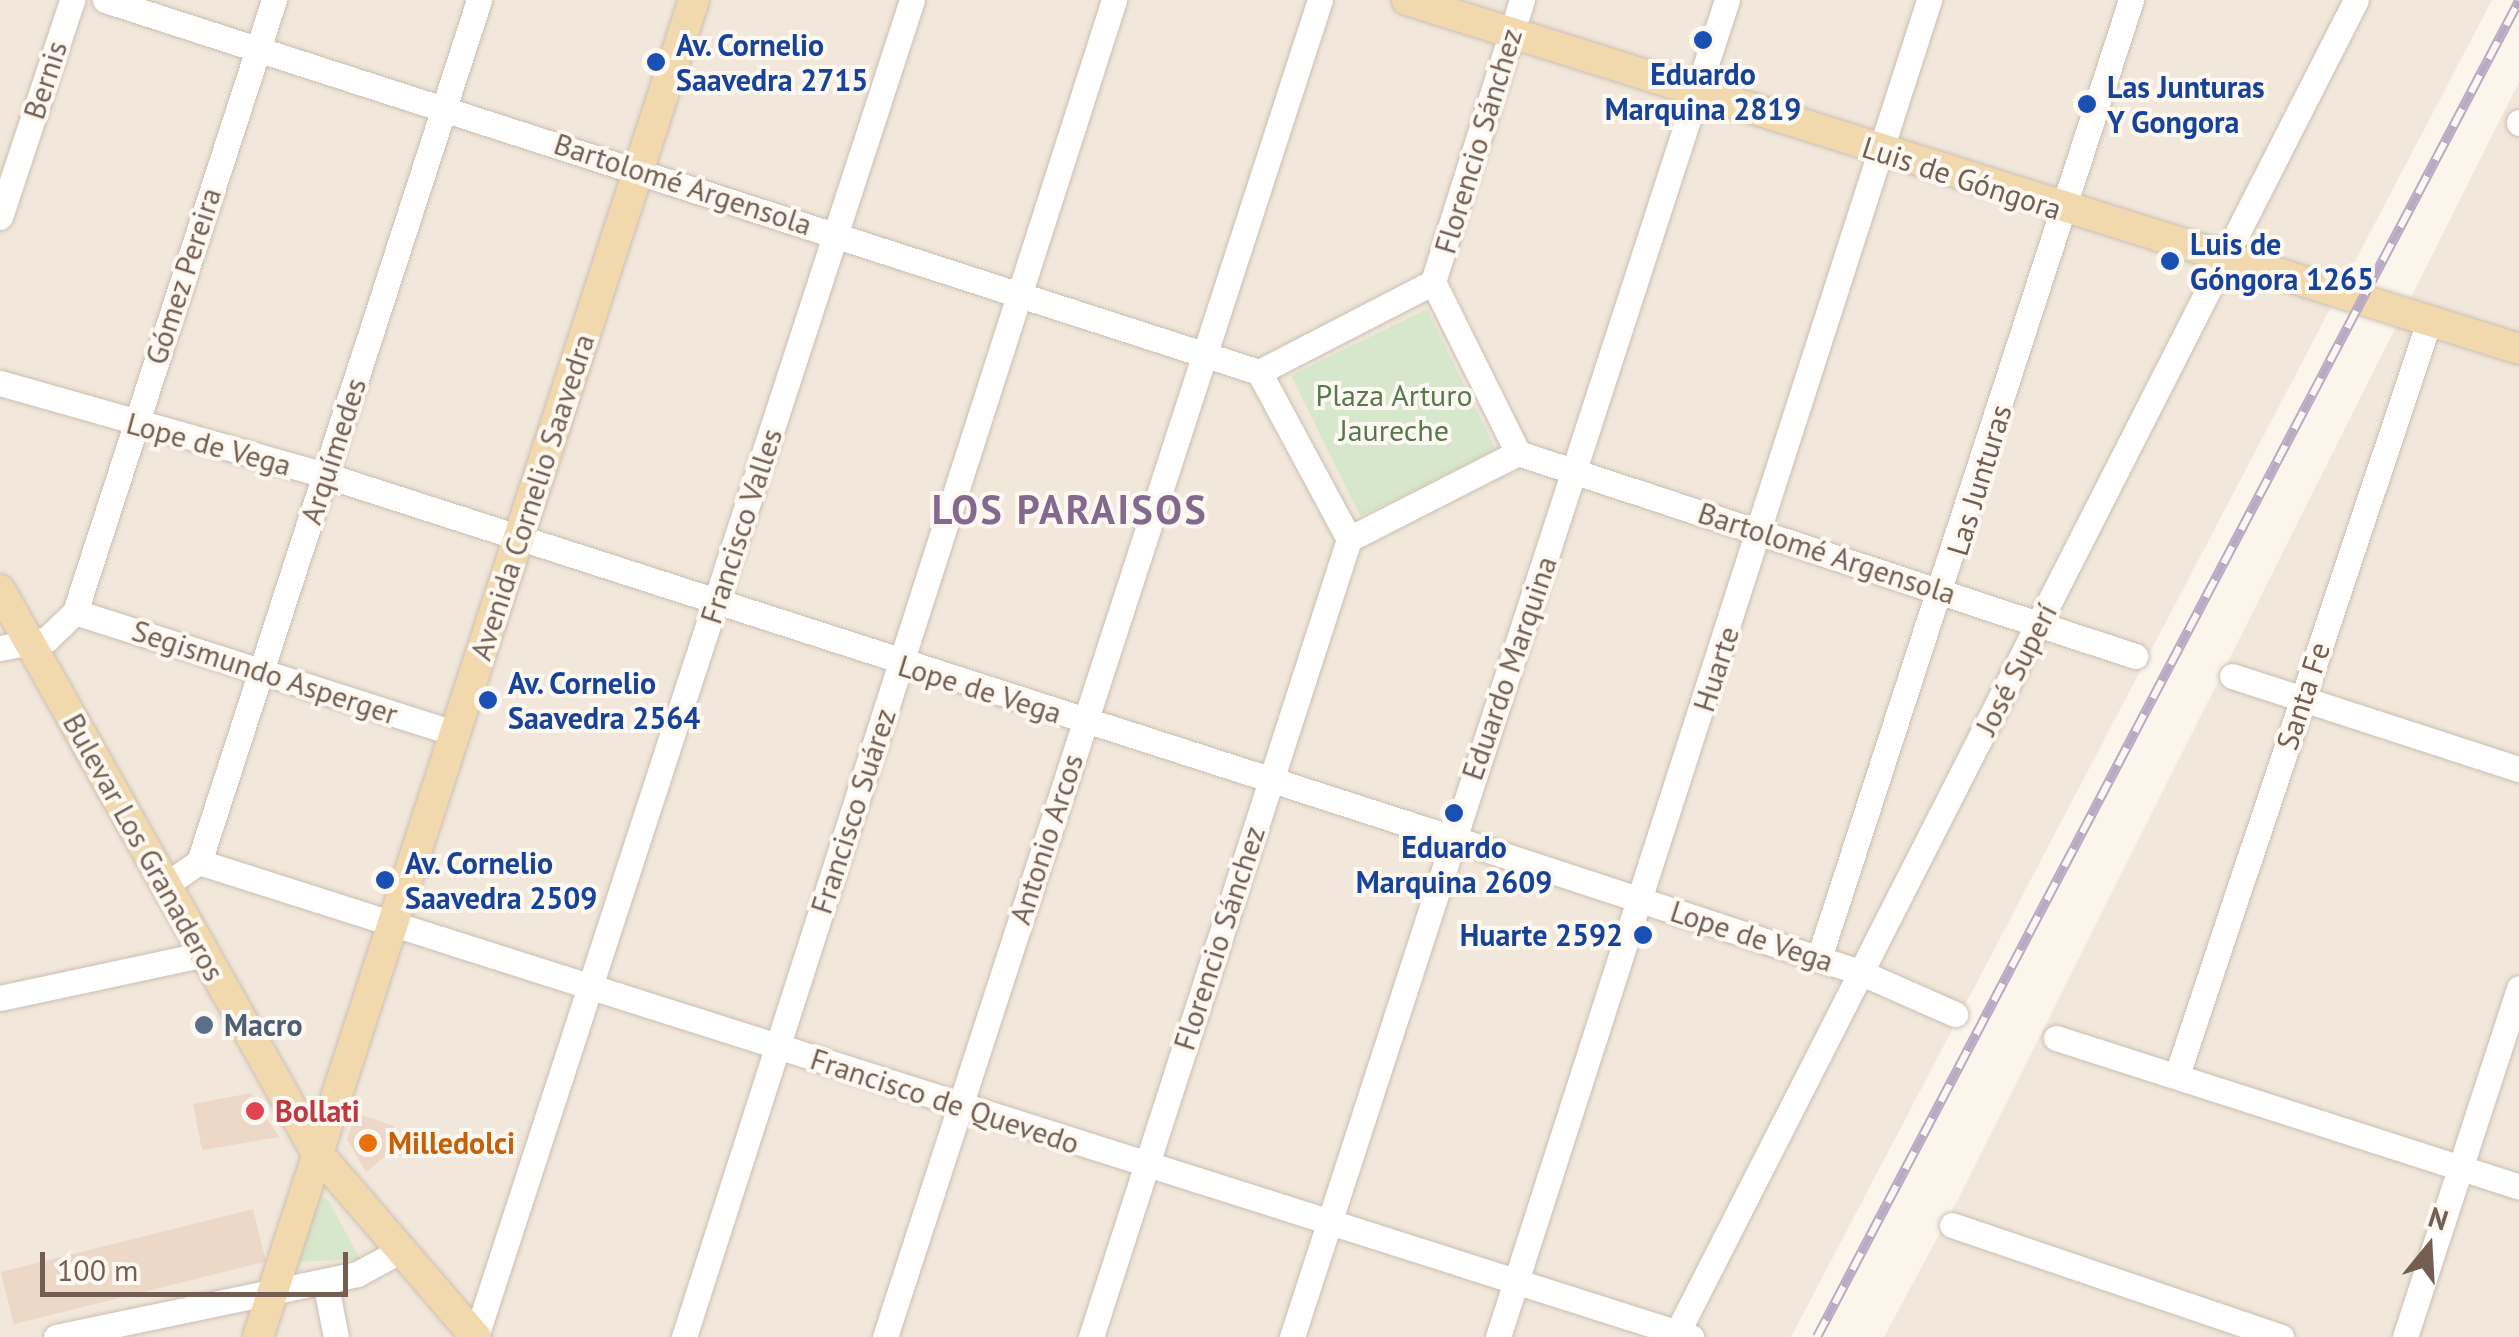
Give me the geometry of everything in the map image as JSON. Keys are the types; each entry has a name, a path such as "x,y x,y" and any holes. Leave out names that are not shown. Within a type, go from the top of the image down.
{"main road":[{"name":"Avenida Cornelio Saavedra","path":"258,1337 315,1150 694,0"},
{"name":"Luis de Góngora","path":"1407,0 2226,263 2519,349"},
{"name":"Bulevar Los Granaderos","path":"0,590 14,645 165,885 315,1150 396,1253 476,1337"}],"street":[{"name":"Bernis","path":"0,217 72,0"},
{"name":"Bartolomé Argensola","path":"105,0 1259,372"},
{"name":"Gómez Pereira","path":"75,612 274,0"},
{"name":"Arquímedes","path":"200,862 478,0"},
{"name":"Francisco Valles","path":"476,1337 912,0"},
{"name":"Francisco Suárez","path":"684,1337 1114,0"},
{"name":"Antonio Arcos","path":"885,1337 1320,0"},
{"name":"Florencio Sánchez","path":"1518,454 1433,282 1522,0"},
{"name":"Eduardo Marquina","path":"1292,1337 1727,0"},
{"name":"Huarte","path":"1498,1337 1762,531 1929,0"},
{"name":"Las Junturas","path":"1819,958 1944,591 2131,0"},
{"name":"José Superí","path":"1681,1335 2356,0"},
{"name":"Florencio Sánchez","path":"1259,372 1433,282"},
{"name":"Santa Fe","path":"2178,1072 2429,321"},
{"path":"1259,372 1349,538 1518,454"},
{"name":"Lope de Vega","path":"0,383 325,475 900,664 1452,838 1862,973 1955,1014"},
{"name":"Bartolomé Argensola","path":"1518,454 2135,656"},
{"name":"Florencio Sánchez","path":"1090,1337 1349,538"},
{"path":"14,645 57,634 75,612"},
{"name":"Segismundo Asperger","path":"75,612 455,733"},
{"path":"2232,676 2519,769"},
{"path":"165,885 200,862"},
{"name":"Francisco de Quevedo","path":"200,862 1681,1335"},
{"path":"0,998 205,954"},
{"path":"2405,1337 2519,988"},
{"path":"2056,1038 2178,1072 2519,1187"},
{"path":"1952,1224 2281,1337"},
{"path":"56,1337 325,1281 396,1253"},
{"path":"325,1281 336,1337"}],"shaded area":[{"path":"0,0 2492,0 1791,1337 0,1337"},
{"path":"2519,82 2519,1337 1884,1337 1955,1205"}],"green space":[{"name":"Plaza Arturo Jaureche","path":"1427,309 1496,450 1360,516 1291,375"},
{"path":"317,1195 328,1200 360,1259 294,1262"}],"building":[{"path":"251,1093 279,1137 202,1150 193,1104"},
{"name":"Milledolci","path":"356,1113 394,1126 384,1157 366,1172 347,1139"},
{"path":"253,1209 266,1261 14,1324 1,1272"}],"railway":[{"path":"1817,1337 2519,1"}],"place":[{"name":"Eduardo Marquina 2819","path":"1703,40"},
{"name":"Av. Cornelio Saavedra 2715","path":"656,62"},
{"name":"Las Junturas Y Gongora","path":"2087,104"},
{"name":"Luis de Góngora 1265","path":"2170,261"},
{"name":"Av. Cornelio Saavedra 2564","path":"488,700"},
{"name":"Eduardo Marquina 2609","path":"1454,813"},
{"name":"Av. Cornelio Saavedra 2509","path":"385,880"},
{"name":"Huarte 2592","path":"1643,935"},
{"name":"Macro","path":"204,1025"},
{"name":"Bollati","path":"255,1111"},
{"name":"Milledolci","path":"368,1143"}],"district":[{"name":"LOS PARAISOS","path":"1070,509"}]}
